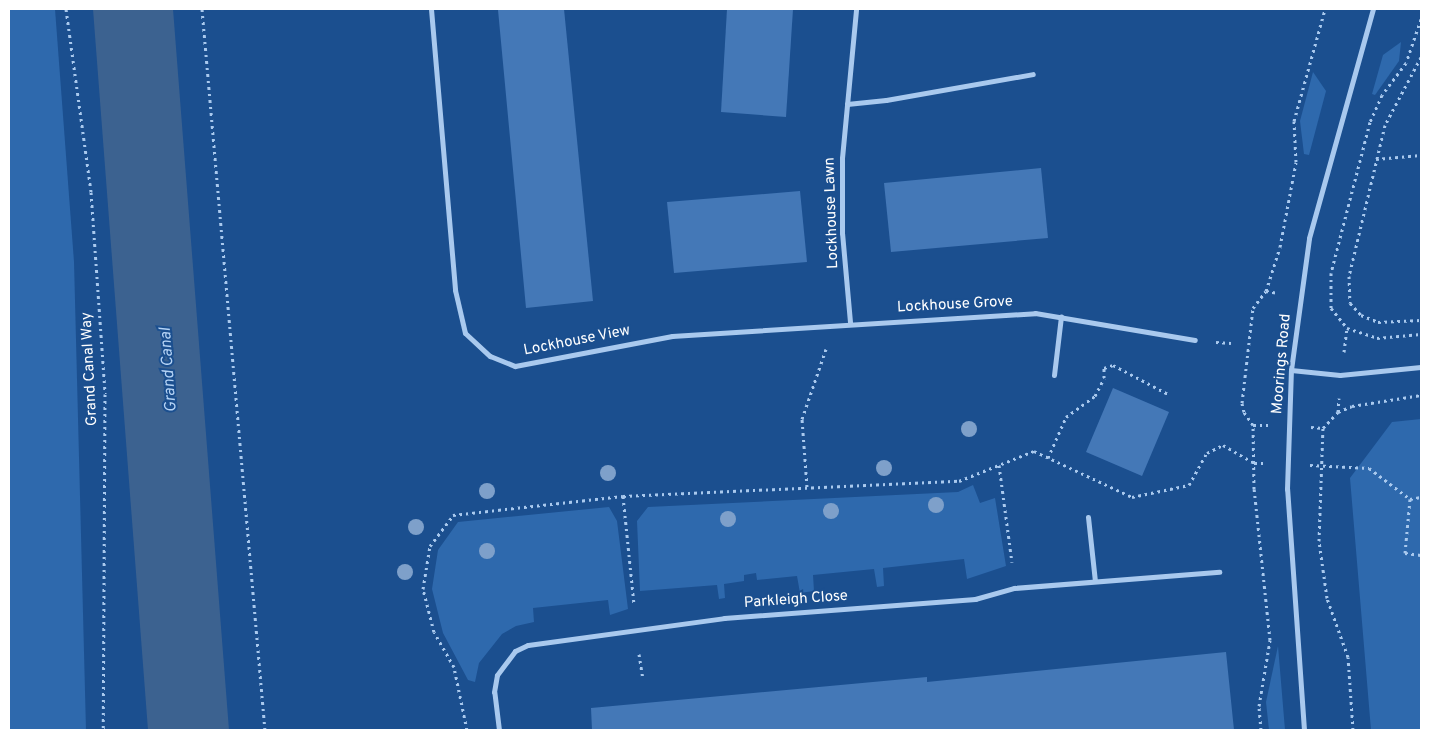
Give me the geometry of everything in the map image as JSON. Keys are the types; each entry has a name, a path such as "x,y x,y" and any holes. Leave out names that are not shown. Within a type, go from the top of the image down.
{"street":[{"name":"Lockhouse View","path":"431,9 455,290 465,333 490,356 515,366 672,336 850,322"},
{"name":"Lockhouse Lawn","path":"850,322 842,233 842,158 856,9"},
{"name":"Moorings Road","path":"1304,730 1294,622 1288,464 1291,370 1310,238 1373,9"},
{"path":"847,104 886,100 1033,74"},
{"name":"Lockhouse Grove","path":"850,322 1035,313 1195,340"},
{"path":"1054,375 1061,316"},
{"path":"1291,370 1340,375 1421,367"},
{"path":"1088,517 1095,581"},
{"name":"Parkleigh Close","path":"499,730 494,692 504,662 515,651 528,645 724,618 975,599 1014,588 1219,572"}],"path":[{"name":"Grand Canal Way","path":"66,9 91,192 105,394 102,730"},
{"path":"202,9 265,730"},
{"path":"1421,19 1406,63 1382,95 1370,122 1331,273 1330,308 1347,328 1377,338 1421,334"},
{"path":"1421,57 1384,124 1348,276 1350,303 1361,315 1378,322 1421,320"},
{"path":"1376,159 1421,155"},
{"path":"807,487 802,419 826,352 824,324"},
{"path":"1048,458 1066,417 1095,396 1104,378 1104,368 1113,365 1170,395"},
{"path":"1354,730 1348,656 1326,598 1319,542 1320,466 1323,428 1338,412 1370,402 1421,395"},
{"path":"468,730 454,667 434,632 424,589 430,546 453,515 623,496 959,481 1034,451 1132,497 1189,485 1207,453 1223,445 1254,463 1369,468 1410,499 1421,497"},
{"path":"999,465 1012,562"},
{"path":"623,496 634,605"},
{"path":"1410,499 1404,553 1421,555"},
{"path":"638,651 643,678"}],"shaded area":[{"path":"9,9 55,9 74,262 86,730 9,730"},
{"path":"1401,42 1399,61 1375,95 1372,94 1383,55"},
{"path":"1313,72 1326,91 1309,155 1304,154 1300,121"},
{"path":"1421,419 1421,730 1371,730 1350,478 1392,422"},
{"path":"973,485 980,503 995,498 1006,566 967,579 964,559 883,568 884,586 877,587 874,569 813,575 814,591 800,593 797,576 757,580 756,573 744,575 744,581 724,584 725,598 719,599 717,585 640,591 637,521 648,507 958,492"},
{"path":"609,507 617,521 628,609 610,615 608,600 533,608 534,622 516,626 502,634 479,663 475,682 468,680 443,633 432,589 438,550 458,522"},
{"path":"1278,646 1285,730 1269,730 1266,702"}],"water":[{"name":"Grand Canal","path":"93,9 173,9 229,730 148,730"}],"building":[{"path":"564,9 593,301 526,308 498,10"},
{"path":"727,9 793,9 786,117 721,112"},
{"path":"1041,168 1048,238 891,252 884,183"},
{"path":"800,191 807,262 674,273 667,202"},
{"path":"1113,388 1169,412 1142,476 1086,452"},
{"path":"1226,652 1234,730 592,730 591,708 927,677 927,682"}]}
